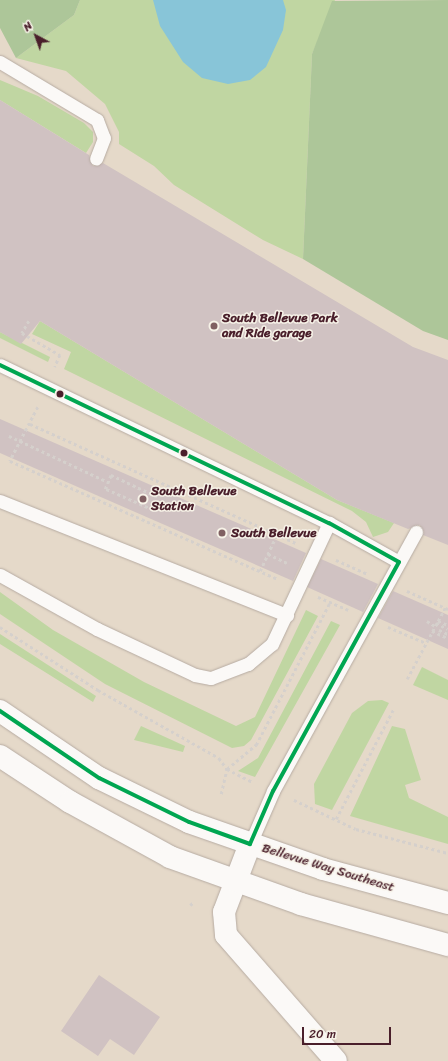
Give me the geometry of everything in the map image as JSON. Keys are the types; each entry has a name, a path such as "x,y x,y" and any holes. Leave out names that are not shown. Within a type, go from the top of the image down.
{"main road":[{"name":"Bellevue Way Southeast","path":"0,712 100,778 189,822 250,844 448,903"},
{"path":"0,756 115,829 170,857 234,882 448,945"},
{"path":"250,844 234,882 224,912 226,935 336,1061"}],"lane":[{"path":"0,62 97,120 104,138 96,159"},
{"path":"0,365 329,523 399,562"},
{"path":"0,501 287,615"},
{"path":"0,575 97,629 195,675 210,678 262,656 287,615 329,523"},
{"path":"250,844 273,790 416,532"}],"path":[{"path":"30,424 316,552 447,608 436,623 407,679"},
{"path":"10,436 108,482"},
{"path":"10,462 286,582"},
{"path":"152,510 105,489 111,476 160,498"},
{"path":"260,571 277,534"},
{"path":"268,554 278,558"},
{"path":"221,794 227,769 256,745 330,602 314,595"},
{"path":"426,622 448,625"},
{"path":"436,623 448,629"},
{"path":"0,627 98,690 219,758 227,769 254,782"},
{"path":"439,630 448,634"},
{"path":"432,631 448,638"},
{"path":"336,820 394,708"},
{"path":"314,810 356,829 448,853"},
{"path":"190,905 194,902"}],"green space":[{"path":"0,0 80,0 74,15 16,58 0,28"},
{"path":"80,0 335,0 312,54 303,259 263,240 174,185 154,166 119,144 119,132 105,104 66,71 16,58 74,15"},
{"path":"448,0 448,340 423,331 303,259 312,54 332,1"},
{"path":"0,80 38,96 84,123 93,132 93,142 86,153 0,100"},
{"path":"40,321 337,500 394,523 388,532 373,537 366,522 352,511 64,369 71,352 32,334"},
{"path":"0,332 50,357 48,362 0,338"},
{"path":"0,592 53,630 144,682 236,726 255,717 306,610 318,616 251,740 244,746 232,748 105,684 0,614"},
{"path":"331,621 340,625 255,777 238,771 258,758"},
{"path":"0,634 96,696 93,702 0,644"},
{"path":"422,667 448,680 448,700 413,685"},
{"path":"382,700 389,703 332,810 315,804 314,784 352,713 368,701"},
{"path":"141,726 185,746 183,752 134,740"},
{"path":"392,726 405,729 421,780 405,785 409,798 448,817 448,844 350,816"}],"water":[{"path":"153,0 283,0 286,10 283,30 266,67 250,80 228,84 202,78 183,62 160,26"}],"building":[{"name":"South Bellevue Park and Ride garage","path":"0,100 89,155 93,166 103,163 413,347 448,360 448,545 423,535 420,525 408,529 337,500 40,321 21,344 0,332"},
{"name":"South Bellevue Station","path":"0,419 306,553 293,581 0,453"},
{"path":"321,559 378,584 363,612 307,587"},
{"path":"393,591 448,615 448,649 378,618"},
{"path":"99,975 160,1017 134,1055 110,1039 98,1056 61,1031"}],"transit line":[{"path":"0,365 329,523 399,562 273,791 250,844 189,822 99,778 0,711"}],"place":[{"name":"South Bellevue Park and Ride garage","path":"214,326"},
{"name":"South Bellevue Station","path":"143,499"},
{"name":"South Bellevue","path":"222,533"}]}
